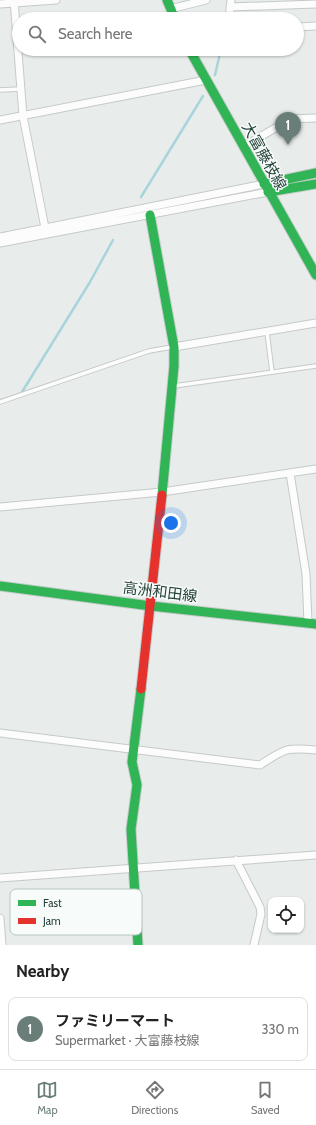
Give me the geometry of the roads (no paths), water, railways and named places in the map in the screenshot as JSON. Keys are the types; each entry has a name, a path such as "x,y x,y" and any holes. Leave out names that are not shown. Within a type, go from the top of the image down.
{"street":[{"path":"0,4 56,0"},
{"path":"169,4 206,0"},
{"path":"15,2 16,12"},
{"path":"231,4 316,4"},
{"path":"304,27 316,26"},
{"path":"18,56 23,116 44,228"},
{"name":"大富藤枝線","path":"193,56 316,275"},
{"path":"0,120 206,80"},
{"path":"244,146 291,119 316,118"},
{"path":"0,243 150,215 266,188 316,173"},
{"path":"0,237 266,188 316,184"},
{"path":"134,889 131,829 137,785 132,762 133,748 151,606 172,386 174,347 150,215"},
{"path":"174,347 316,323"},
{"path":"0,507 162,492 316,469"},
{"path":"290,473 306,574 312,624"},
{"name":"高洲和田線","path":"0,586 151,606 312,624"},
{"path":"0,734 133,748 260,765 285,749 295,748 316,750"},
{"path":"0,878 316,855"},
{"path":"236,860 260,907 261,914 254,945"},
{"path":"0,918 2,945"},
{"path":"137,935 138,945"}],"lane":[{"path":"0,90 20,89"},
{"path":"267,332 272,372"},
{"path":"0,402 149,351 174,347"},
{"path":"172,386 316,366"}],"waterway":[{"path":"215,75 219,56"},
{"path":"141,197 203,96"},
{"path":"22,392 90,282 113,240"}],"place":[{"name":"ファミリーマート","path":"288,145"}]}
